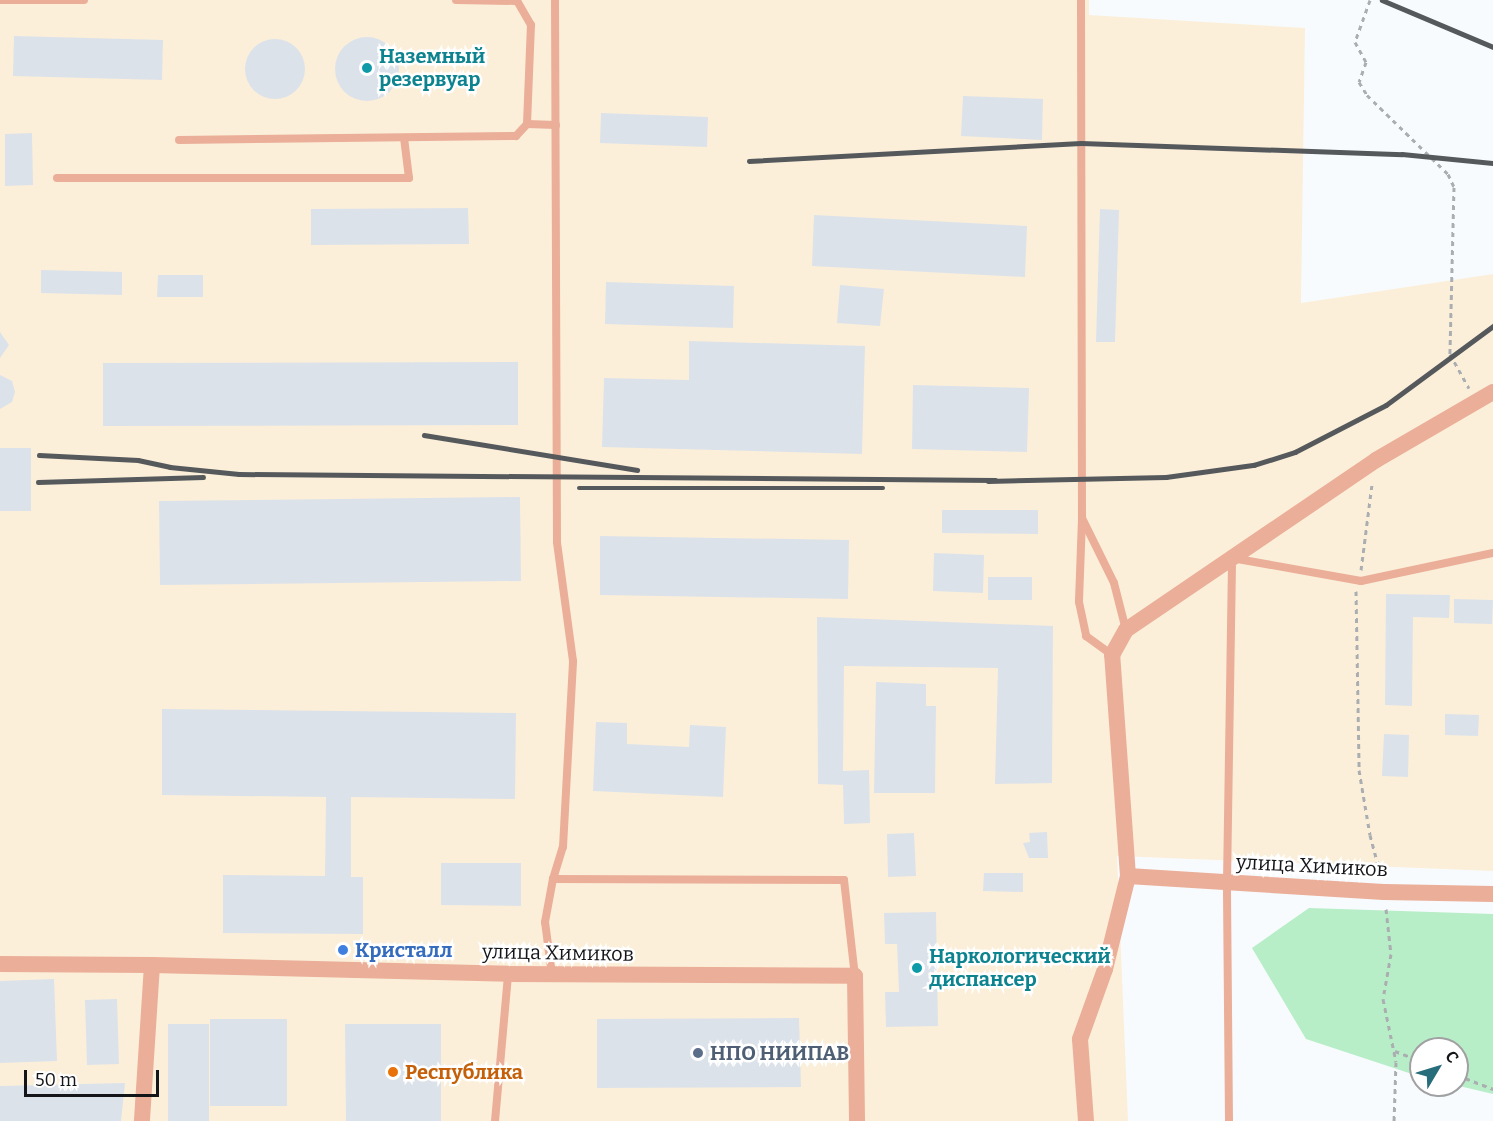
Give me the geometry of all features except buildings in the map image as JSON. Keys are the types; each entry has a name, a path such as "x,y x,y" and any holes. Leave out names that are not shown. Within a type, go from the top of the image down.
{"street":[{"path":"1086,1121 1080,1039 1105,969 1128,876 1112,655 1126,630 1376,460 1486,397"},
{"name":"улица Химиков","path":"1128,876 1384,892 1493,894"},
{"name":"улица Химиков","path":"0,964 152,965 552,975 855,976"},
{"path":"142,1121 152,965"},
{"path":"855,976 857,1121"}],"lane":[{"path":"0,0 84,0"},
{"path":"179,140 516,136 527,124 531,25 517,1 456,0"},
{"path":"552,975 544,922 553,879 563,847 573,661 557,542 555,0"},
{"path":"1081,0 1083,518 1079,602 1086,636 1112,655"},
{"path":"527,124 556,125"},
{"path":"57,178 409,178 404,138"},
{"path":"1083,518 1114,583 1126,630"},
{"path":"1229,1121 1227,882 1232,558 1361,581 1493,553"},
{"path":"553,879 844,880 855,976"},
{"path":"495,1121 508,974"}],"path":[{"path":"1370,0 1355,42 1366,62 1359,82 1367,95 1448,174 1454,187 1450,354 1458,374 1486,397"},
{"path":"1376,460 1362,543 1361,581 1356,583 1355,627 1359,770 1370,835 1384,892 1391,954 1383,999 1394,1050 1394,1121"},
{"path":"1394,1050 1409,1056"},
{"path":"1469,1080 1493,1089"}],"shaded area":[{"path":"0,0 1089,0 1089,15 1305,28 1301,303 1493,274 1493,871 1117,856 1128,1121 0,1121"}],"green space":[{"path":"1309,908 1493,914 1493,1094 1469,1088 1469,1037 1409,1037 1409,1073 1306,1039 1252,948"}],"railway":[{"path":"1382,0 1493,47"},
{"path":"749,161 1081,143 1402,154 1493,163"},
{"path":"988,481 1166,477 1254,465 1295,452 1386,405 1493,326"},
{"path":"424,435 637,470"},
{"path":"39,455 138,460 170,467 239,474 995,480"},
{"path":"38,482 203,477"},
{"path":"579,488 883,488"}],"place":[{"name":"Наземный резервуар","path":"367,68"},
{"name":"Кристалл","path":"343,950"},
{"name":"Наркологический диспансер","path":"917,968"},
{"name":"НПО НИИПАВ","path":"698,1053"},
{"name":"Республика","path":"393,1072"}]}
